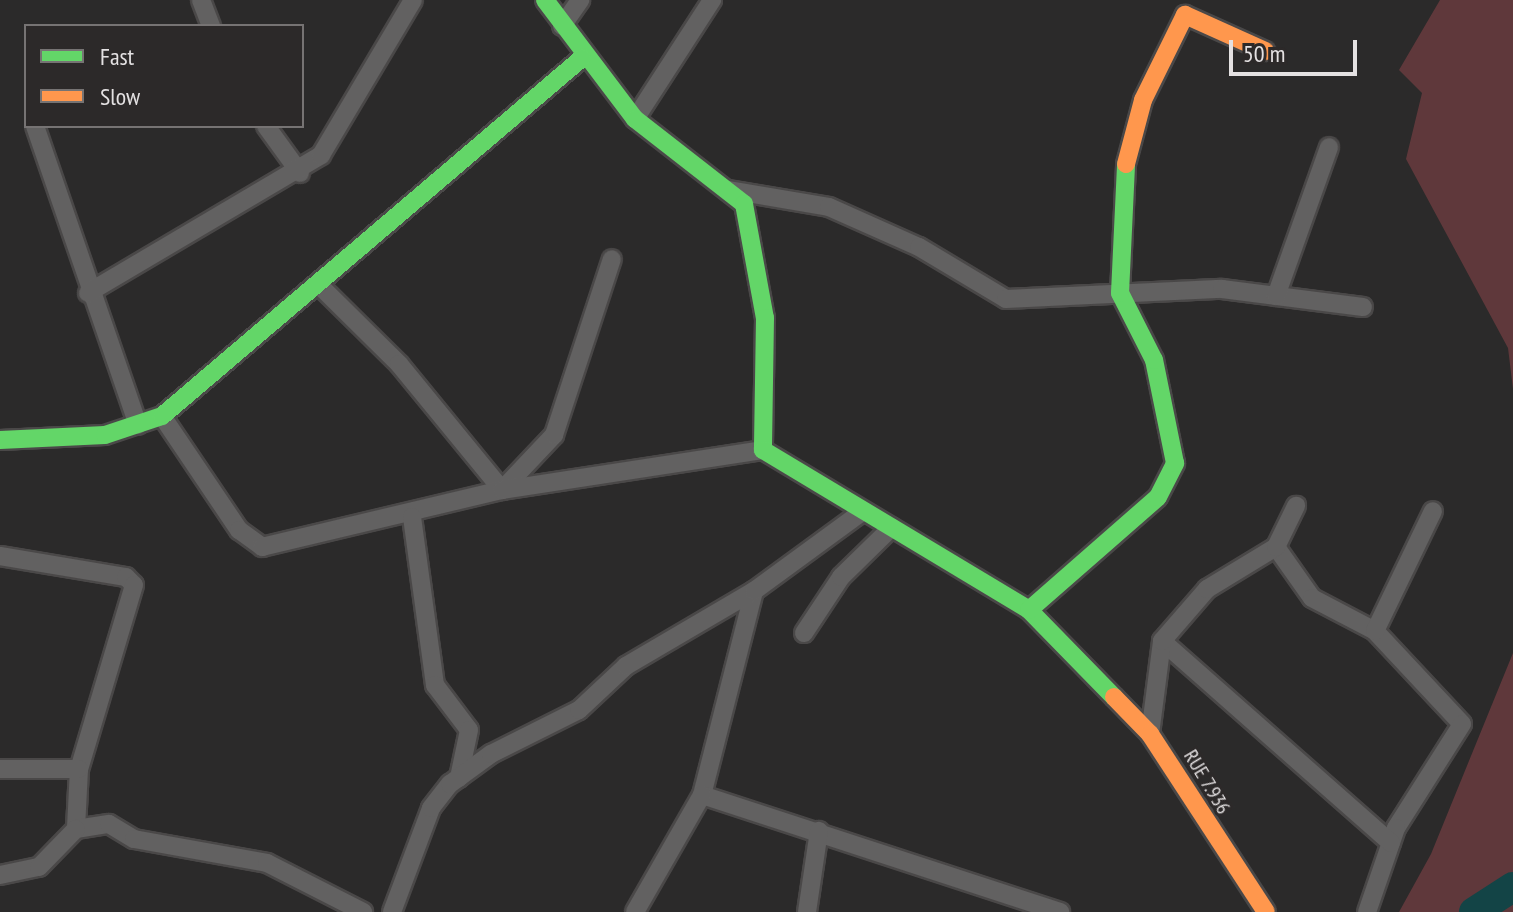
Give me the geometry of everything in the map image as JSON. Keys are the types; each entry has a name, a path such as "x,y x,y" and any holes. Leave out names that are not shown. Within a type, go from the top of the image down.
{"street":[{"path":"201,0 210,24"},
{"path":"88,293 300,173 321,155 413,0"},
{"path":"162,416 239,530 262,547 412,517 502,490 763,450 765,318 752,225 729,190 635,119 582,58 545,0"},
{"path":"562,26 580,0"},
{"path":"635,119 712,0"},
{"path":"1029,610 1158,497 1175,463 1154,360 1120,293 1132,128 1180,22 1194,13 1265,51"},
{"path":"0,440 105,435 162,416 321,287 582,58"},
{"path":"36,128 88,293 138,425"},
{"path":"267,128 300,173"},
{"path":"1276,296 1329,147"},
{"path":"729,190 829,207 919,247 1006,299 1222,289 1363,307"},
{"path":"502,490 554,435 612,259"},
{"path":"321,287 399,364 502,490"},
{"name":"RUE 7.936","path":"763,450 1029,610 1150,734 1266,912"},
{"path":"1150,734 1162,641 1207,589 1276,547 1296,506"},
{"path":"1375,631 1433,511"},
{"path":"392,912 431,808 459,778 579,710 626,666 754,591 862,512"},
{"path":"412,517 435,685 469,730 459,778"},
{"path":"804,633 841,577 892,527"},
{"path":"1276,547 1312,598 1375,631 1462,724 1391,843 1367,912"},
{"path":"0,556 126,577 134,585 79,769 76,829"},
{"path":"635,912 702,795 754,591"},
{"path":"1162,641 1296,751 1391,843"},
{"path":"0,769 79,769"},
{"path":"702,795 1060,912"},
{"path":"0,875 39,867 76,829 109,824 134,839 267,863 363,912"},
{"path":"807,912 819,831"}],"shaded area":[{"path":"1440,0 1513,0 1513,389 1508,348 1406,159 1422,93 1399,70"},
{"path":"1513,653 1513,912 1399,912 1431,854"}],"waterway":[{"path":"1474,912 1513,887"}],"traffic: fast":[{"path":"545,0 635,119 744,204 765,318 763,450 1029,610 1114,697"},
{"path":"0,440 105,435 162,416 582,58"},
{"path":"1029,610 1158,497 1175,463 1154,360 1120,293 1126,164"}],"traffic: slow":[{"path":"1126,164 1143,100 1185,15 1265,51"},
{"path":"1114,697 1150,734 1266,912"}]}
